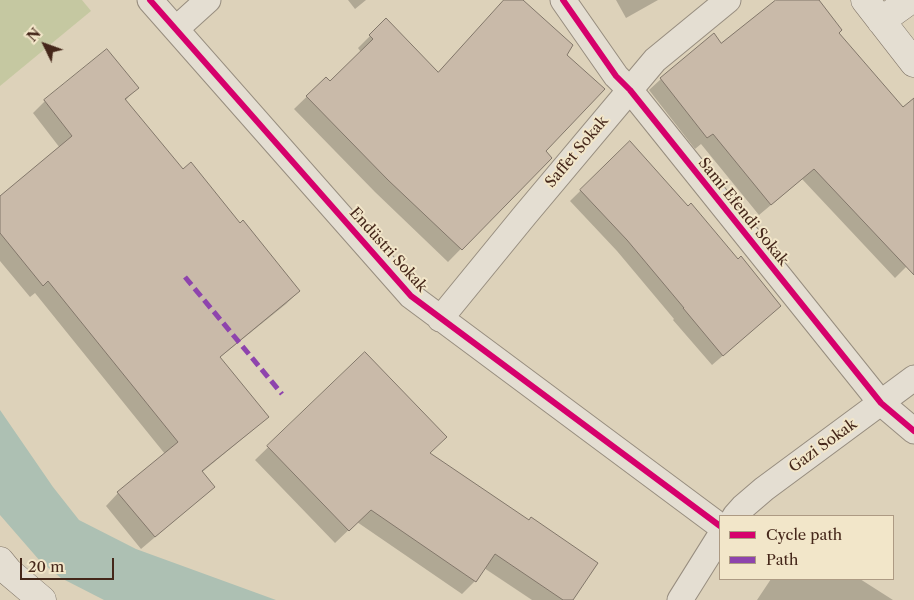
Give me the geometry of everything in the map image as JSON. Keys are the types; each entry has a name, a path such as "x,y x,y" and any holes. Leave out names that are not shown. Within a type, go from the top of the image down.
{"street":[{"name":"Endüstri Sokak","path":"150,0 411,296 719,525"},
{"path":"176,29 208,0"},
{"name":"Sami Efendi Sokak","path":"563,0 616,76 630,90 880,403 914,431"},
{"name":"Saffet Sokak","path":"440,319 655,60 728,0"},
{"path":"910,0 873,10 914,63"},
{"name":"Gazi Sokak","path":"736,515 764,489 914,378"},
{"path":"680,600 719,538"},
{"path":"0,561 9,572 42,600"}],"green space":[{"path":"0,0 82,0 91,11 0,86"}],"shaded area":[{"path":"0,410 53,487 79,520 136,549 276,600 104,600 61,578 40,561 0,515"}],"building":[{"path":"504,0 523,0 573,45 567,55 605,89 546,151 552,158 462,250 388,180 306,96 326,77 330,81 373,39 369,35 386,18 438,72"},
{"path":"776,0 819,0 842,30 839,33 903,107 914,98 914,275 814,169 771,205 713,134 707,138 660,78 714,33 721,43"},
{"path":"107,49 139,88 125,99 183,169 191,162 240,223 243,220 300,291 220,357 269,417 202,471 215,487 155,537 117,492 178,442 48,281 43,286 0,233 0,196 72,136 44,100"},
{"path":"630,141 688,206 691,203 738,259 741,256 781,306 723,356 627,240 580,190"},
{"path":"365,352 447,437 430,453 529,520 531,517 598,563 573,600 563,600 495,554 476,582 371,510 349,531 267,446"}],"marked path":[{"path":"185,277 282,394"}],"cycle path":[{"path":"150,0 411,296 719,525"},
{"path":"563,0 616,76 630,90 881,403 914,431"}]}
